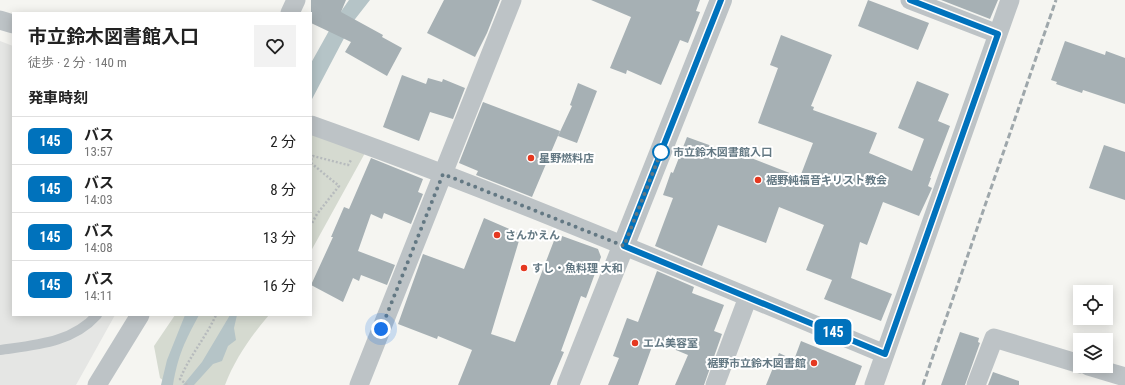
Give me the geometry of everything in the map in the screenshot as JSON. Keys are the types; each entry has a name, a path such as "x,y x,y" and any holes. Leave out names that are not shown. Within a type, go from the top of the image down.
{"street":[{"path":"290,12 296,0"},
{"path":"359,385 512,0"},
{"path":"568,385 721,0"},
{"path":"910,0 998,34"},
{"path":"874,385 1010,0"},
{"path":"0,20 12,24"},
{"path":"312,125 443,174 624,246 885,354"},
{"path":"715,385 748,297"},
{"path":"97,385 139,316"},
{"path":"976,385 994,338 1073,362"},
{"path":"1112,373 1125,377"}],"lane":[{"path":"0,350 58,341 71,336 91,322 96,316"}],"path":[{"path":"312,164 339,186 317,214 312,223"},
{"path":"186,384 180,379 183,372 206,336 216,316"}],"shaded area":[{"path":"349,0 370,0 352,23 312,99 312,61 335,20"},
{"path":"0,41 12,46 12,316 114,316 76,385 0,385"},
{"path":"312,133 365,153 312,249"},
{"path":"174,316 268,316 244,348 225,385 169,385 160,378 154,346"},
{"path":"185,316 198,316 183,348 177,365 173,385 161,385 167,360"},
{"path":"229,316 237,316 234,328 236,340 228,346 222,361 213,364 194,385 183,385 202,362"}],"building":[{"path":"311,0 346,0 341,12 383,35 382,37 402,48 387,76 345,52 351,42 312,23"},
{"path":"444,0 500,0 487,33 475,57 427,33"},
{"path":"591,0 700,0 696,11 700,12 688,43 680,40 661,85 627,70 626,74 610,68 631,17"},
{"path":"868,0 929,23 918,50 858,26"},
{"path":"941,0 998,0 990,19"},
{"path":"781,35 832,55 811,106 814,107 813,110 877,133 869,153 912,171 924,139 898,128 917,81 949,94 938,121 950,126 930,178 928,186 932,188 919,216 883,202 867,245 860,242 851,278 892,294 881,321 824,299 832,280 806,270 824,225 779,207 766,243 718,225 702,266 655,246 673,198 663,195 671,172 673,173 687,137 745,158 746,156 800,177 813,143 758,123 778,68 770,65"},
{"path":"1065,41 1105,55 1106,51 1125,58 1125,104 1083,90 1082,93 1056,84 1057,82 1051,80"},
{"path":"402,75 426,84 428,78 442,82 443,79 465,88 453,119 430,112 419,141 383,127"},
{"path":"578,83 597,91 577,143 558,136 572,106 570,105"},
{"path":"483,102 560,131 532,197 476,175 478,171 459,163"},
{"path":"1104,145 1125,152 1125,200 1089,188"},
{"path":"371,158 423,179 418,192 423,194 411,224 384,213 382,219 371,214 358,251 395,265 387,285 361,275 359,281 353,278 343,302 312,286 312,283 333,237 331,237 344,207 349,209"},
{"path":"484,218 521,234 491,334 515,342 555,238 561,241 562,236 598,249 601,257 586,298 581,296 561,351 564,352 550,385 458,385 472,350 438,336 437,339 398,324 423,254 464,269"},
{"path":"657,271 694,287 692,293 724,305 714,331 722,334 704,385 675,385 688,355 654,341 638,385 608,385 619,358 613,356 627,318 638,322"},
{"path":"960,332 979,338 978,342 980,343 965,385 941,385"},
{"name":"裾野市立鈴木図書館","path":"801,341 862,366 855,385 766,385 779,353 794,360"},
{"path":"993,372 1019,381 1019,385 988,385"}],"railway":[{"path":"923,385 1056,0"}],"bus line":[{"name":"145","path":"721,0 624,246 885,354 998,34 910,0"}],"place":[{"name":"市立鈴木図書館入口","path":"661,152"},
{"name":"星野燃料店","path":"531,158"},
{"name":"裾野純福音キリスト教会","path":"758,180"},
{"name":"さんかえん","path":"497,235"},
{"name":"すし・魚料理 大和","path":"524,268"},
{"name":"エム美容室","path":"635,343"},
{"name":"裾野市立鈴木図書館","path":"814,363"}],"route":[{"path":"381,329 443,174 624,246 661,152"}]}
